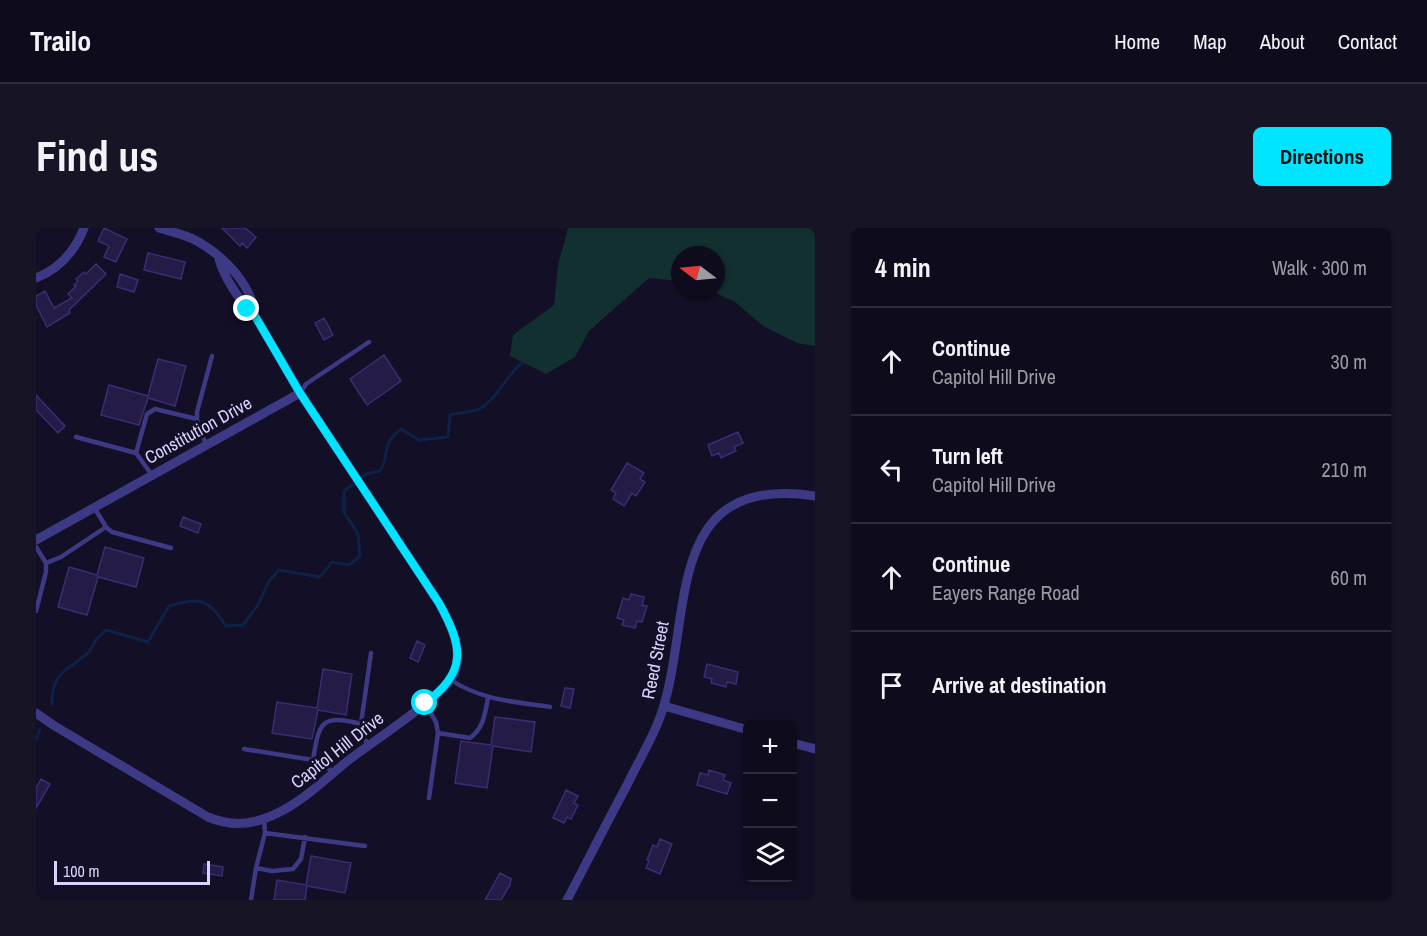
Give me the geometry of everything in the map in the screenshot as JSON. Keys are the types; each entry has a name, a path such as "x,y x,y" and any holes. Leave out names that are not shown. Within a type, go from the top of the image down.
{"street":[{"path":"36,278 63,261 73,249 84,228"},
{"path":"159,228 195,240 227,263 241,282 254,303 255,316 300,393 439,603 452,628 456,642 457,665 451,680"},
{"name":"Constitution Drive","path":"36,540 300,393"},
{"name":"Reed Street","path":"567,900 647,745 664,706 674,661 688,570 693,553 705,531 722,514 754,496 779,493 815,496"},
{"name":"Capitol Hill Drive","path":"36,713 208,817 232,824 245,824 264,819 298,801 425,703 451,680"},
{"path":"664,706 743,729"},
{"path":"797,744 815,749"}],"lane":[{"name":"Constitution Drive","path":"300,393 306,384 369,342"},
{"path":"206,445 197,419 212,356"},
{"path":"136,453 147,414 155,409 197,419"},
{"path":"76,437 136,453 152,475"},
{"path":"94,507 106,527 112,532 171,548"},
{"path":"46,563 61,557 106,527"},
{"path":"36,547 46,563 46,572 36,611"},
{"path":"367,746 361,724 371,653"},
{"path":"451,680 465,690 488,698 550,707"},
{"path":"438,733 470,738 476,734 482,725 488,698"},
{"path":"425,703 436,722 438,733 429,798"},
{"path":"313,760 319,731 330,720 339,719 361,724"},
{"path":"243,749 313,760 322,763 334,773"},
{"path":"250,900 265,833 264,819"},
{"path":"265,833 365,846"},
{"path":"256,868 272,871 293,869 301,859 305,837"}],"green space":[{"path":"568,228 815,228 815,346 797,343 763,326 735,302 725,297 725,246 671,246 671,280 649,278 589,331 575,357 546,374 510,356 513,335 554,305 558,265"}],"building":[{"path":"104,228 127,239 116,262 104,257 109,246 98,241"},
{"path":"222,228 245,228 256,237 247,248 242,243 240,246"},
{"path":"148,253 185,262 181,279 144,270"},
{"path":"96,264 106,274 69,310 70,313 47,327 36,305 36,296 45,291 54,308 72,298 68,294 76,286 74,285 78,281 76,279 84,272 86,274"},
{"path":"120,274 138,280 134,292 117,287"},
{"path":"324,318 333,335 324,340 315,323"},
{"path":"384,355 401,381 367,405 350,379"},
{"path":"158,359 186,366 175,406 148,398 139,425 101,415 109,385 148,396"},
{"path":"36,395 65,426 58,433 36,410"},
{"path":"738,432 743,443 734,447 736,451 721,458 719,453 712,456 708,445"},
{"path":"627,463 644,473 640,479 645,482 636,496 632,493 624,506 613,499 616,493 611,490"},
{"path":"183,517 201,524 198,533 180,526"},
{"path":"105,547 144,558 136,587 98,577 87,615 58,607 69,567 97,575"},
{"path":"631,594 644,597 642,605 647,606 642,622 637,621 635,628 622,625 624,620 617,618 623,598 629,600"},
{"path":"417,641 425,645 418,662 410,658"},
{"path":"707,664 738,672 736,684 727,682 726,687 711,683 712,679 704,677"},
{"path":"323,669 352,674 346,715 318,710 312,739 272,733 277,702 317,708"},
{"path":"565,688 574,689 570,708 561,706"},
{"path":"495,717 535,722 531,752 493,746 487,788 455,783 461,741 491,745"},
{"path":"709,770 725,775 723,780 731,783 727,794 697,785 700,773 708,775"},
{"path":"41,779 50,784 36,808 36,788"},
{"path":"566,790 578,796 574,803 578,805 571,819 567,817 564,823 553,818"},
{"path":"660,839 672,844 660,874 646,868 653,845 657,847"},
{"path":"311,856 351,863 345,893 307,886 305,900 274,900 277,880 306,885"},
{"path":"204,864 223,867 222,876 203,873"},
{"path":"500,873 511,879 510,885 501,900 485,900"}],"waterway":[{"path":"52,705 52,694 57,679 88,653 106,630 148,642 169,606 189,601 208,605 226,626 243,625 258,605 269,581 279,570 320,577 332,562 349,565 360,556 358,534 344,512 344,491 366,474 380,471 390,440 401,429 419,440 448,437 450,415 476,410 485,405 522,363"},
{"path":"36,740 40,729"}],"route":[{"path":"247,309 255,316 300,393 439,603 452,628 457,654 455,672 437,695 425,703"}]}
